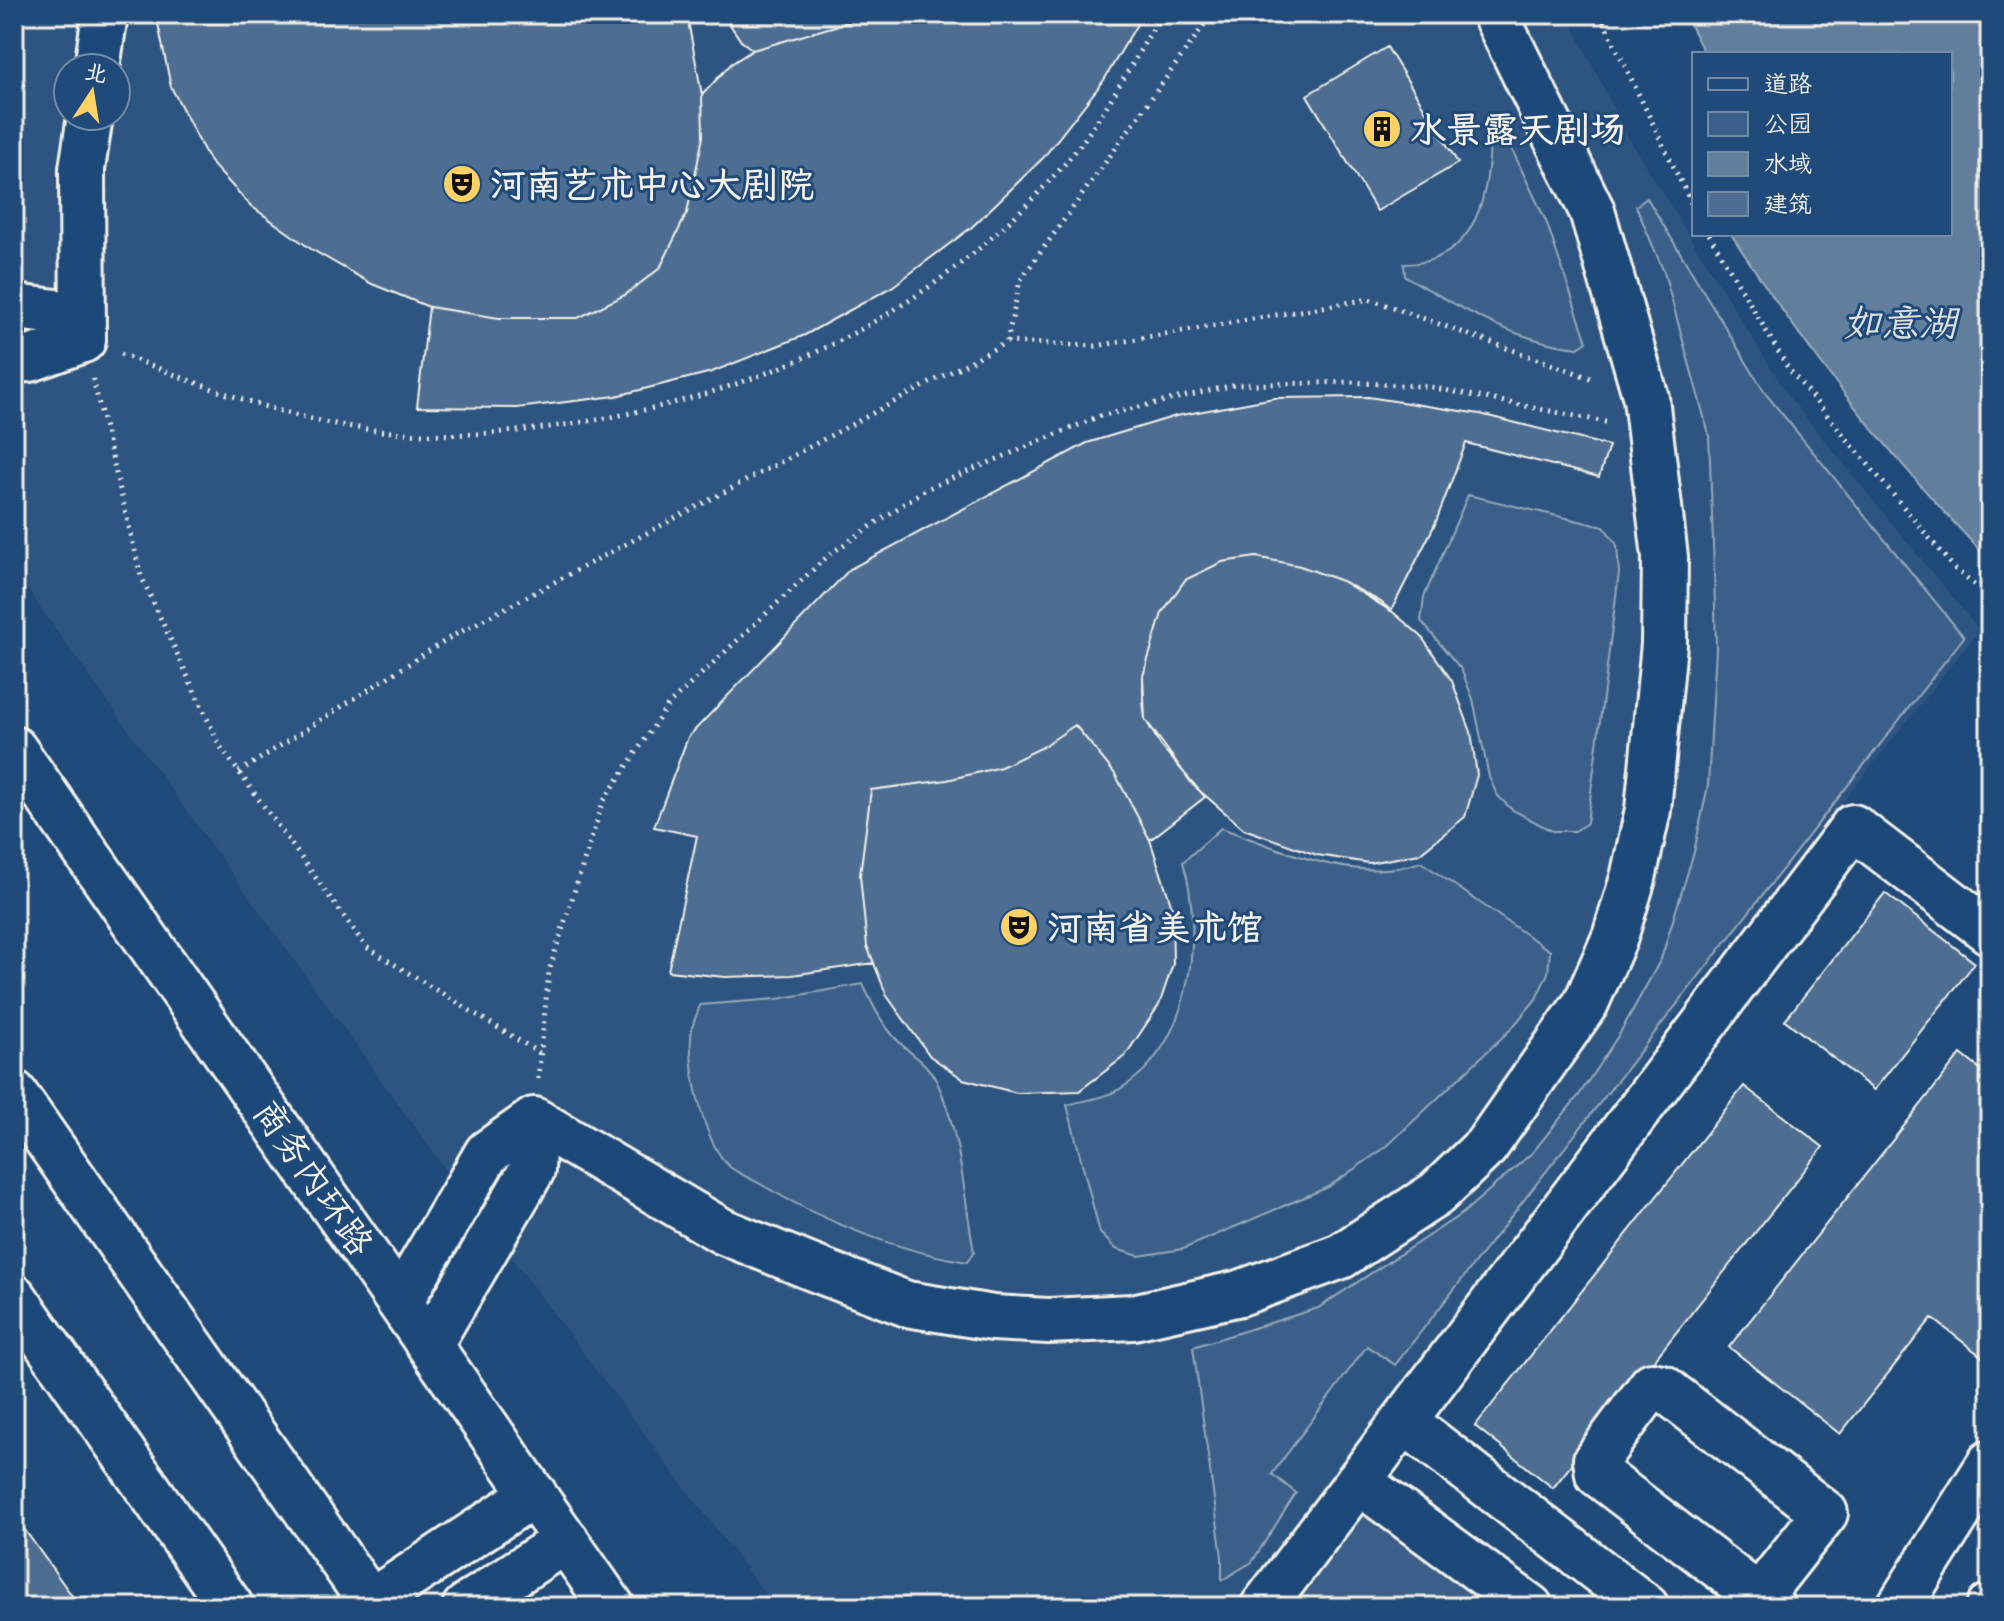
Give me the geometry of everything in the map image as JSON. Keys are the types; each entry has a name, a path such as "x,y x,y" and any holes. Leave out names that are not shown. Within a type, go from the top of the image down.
{"street":[{"path":"99,52 105,14"},
{"path":"534,1120 722,1231 907,1304 993,1318 1048,1321 1133,1317 1240,1293 1341,1256 1436,1194 1486,1146 1586,1003 1615,937 1648,810 1664,644 1665,557 1648,415 1592,211 1495,14"},
{"path":"83,327 82,169 88,132"},
{"path":"14,307 83,327"},
{"path":"14,360 30,359 83,327"},
{"name":"商务内环路","path":"14,749 401,1300 612,1607"},
{"path":"1263,1607 1853,827 1990,932"},
{"path":"14,1093 369,1605 534,1494"},
{"path":"401,1300 487,1153 534,1120"},
{"path":"430,1344 532,1170 534,1120"},
{"path":"14,1297 231,1607"},
{"path":"1652,1385 1662,1387 1825,1513 1765,1602 1598,1474 1596,1460 1652,1385"},
{"path":"1404,1421 1646,1607"},
{"path":"1899,1607 1990,1463"},
{"path":"1358,1481 1530,1607"},
{"path":"465,1607 566,1540"}],"path":[{"path":"83,327 252,404 359,428 434,436 520,433 631,414 735,387 852,337 934,286 1014,219 1065,164 1162,14"},
{"path":"1007,342 1020,281 1212,14"},
{"path":"1600,14 1692,205"},
{"path":"1710,236 1788,368 1955,569 1990,598"},
{"path":"239,772 451,637 1007,342 1096,346 1369,299 1648,415"},
{"path":"83,327 141,576 220,746 366,947 541,1054"},
{"path":"534,1120 549,971 603,802 668,705 830,554 926,489 1100,416 1234,385 1351,382 1430,387 1648,415"}],"shaded area":[{"path":"14,14 1567,14 1628,137 1789,397 1979,630 1699,985 1234,1607 775,1607 461,1191 38,605 14,565"}],"green space":[{"path":"1490,131 1505,135 1546,221 1587,342 1578,348 1509,331 1405,276 1404,264 1429,260 1449,251 1464,237 1475,219 1487,177"},
{"path":"1647,198 1765,393 1964,637 1395,1365 1367,1346 1272,1474 1296,1493 1252,1562 1222,1580 1222,1557 1193,1347 1318,1308 1463,1213 1533,1152 1579,1095 1620,1033 1661,959 1694,852 1708,785 1716,649 1709,435 1664,272 1636,206"},
{"path":"1468,495 1604,527 1617,545 1619,573 1587,823 1575,831 1552,831 1511,809 1497,795 1489,777 1473,699 1461,669 1421,621 1424,597"},
{"path":"1221,828 1294,854 1345,867 1396,868 1421,862 1550,951 1548,973 1536,999 1511,1029 1386,1147 1328,1187 1183,1249 1139,1256 1116,1249 1100,1233 1067,1105 1114,1092 1140,1074 1160,1050 1175,1022 1186,990 1191,957 1190,891 1183,862"},
{"path":"863,984 883,1022 893,1036 929,1070 945,1102 957,1144 974,1252 967,1262 913,1250 861,1233 737,1172 720,1156 705,1122 694,1081 691,1043 692,1028 700,1005 777,999"},
{"path":"1365,1512 1504,1607 1289,1607"}],"water":[{"name":"如意湖","path":"1684,14 1990,14 1990,561 1919,484 1852,404 1732,236 1952,236 1952,52 1704,52"}],"building":[{"name":"河南艺术中心大剧院","path":"156,14 683,14 689,26 702,95 703,137 687,213 660,268 625,295 578,318 499,318 429,307 372,284 311,249 251,206 210,162 171,87"},
{"path":"723,14 876,14 753,50 741,41"},
{"path":"876,14 1143,14 1104,80 1043,158 972,227 892,287 805,335 712,372 616,396 517,408 417,407 429,307 499,318 578,318 625,295 660,268 687,213 703,137 702,95 731,64 753,50"},
{"name":"水景露天剧场","path":"1387,47 1458,163 1377,211 1307,95"},
{"path":"1368,397 1480,414 1609,446 1599,477 1466,443 1435,524 1391,611 1342,581 1300,566 1256,557 1222,562 1185,580 1162,613 1143,676 1143,701 1145,719 1161,746 1205,797 1150,840 1115,774 1075,725 1041,748 1001,767 947,780 871,790 860,875 867,946 874,963 792,975 725,977 668,971 697,836 654,827 688,737 850,569 1087,443 1176,416 1274,398"},
{"path":"1256,557 1300,566 1342,581 1381,602 1421,636 1452,681 1471,732 1477,775 1465,817 1419,854 1369,863 1317,855 1244,829 1193,785 1145,719 1143,676 1162,613 1185,580 1222,562"},
{"name":"河南省美术馆","path":"1075,725 1115,774 1150,840 1172,907 1173,964 1159,1005 1125,1056 1079,1091 1017,1093 963,1079 930,1056 887,996 867,946 860,875 871,790 947,780 1001,767 1041,748"},
{"path":"1885,893 1975,963 1874,1090 1785,1020"},
{"path":"1961,1054 1990,1077 1990,1363 1932,1318 1840,1434 1729,1347"},
{"path":"1744,1086 1823,1147 1553,1488 1475,1426"},
{"path":"14,1515 80,1607 14,1607"},
{"path":"14,1515 80,1607 14,1607"}],"place":[{"name":"水景露天剧场","path":"1382,129"},
{"name":"河南艺术中心大剧院","path":"462,184"},
{"name":"河南省美术馆","path":"1019,927"}]}
